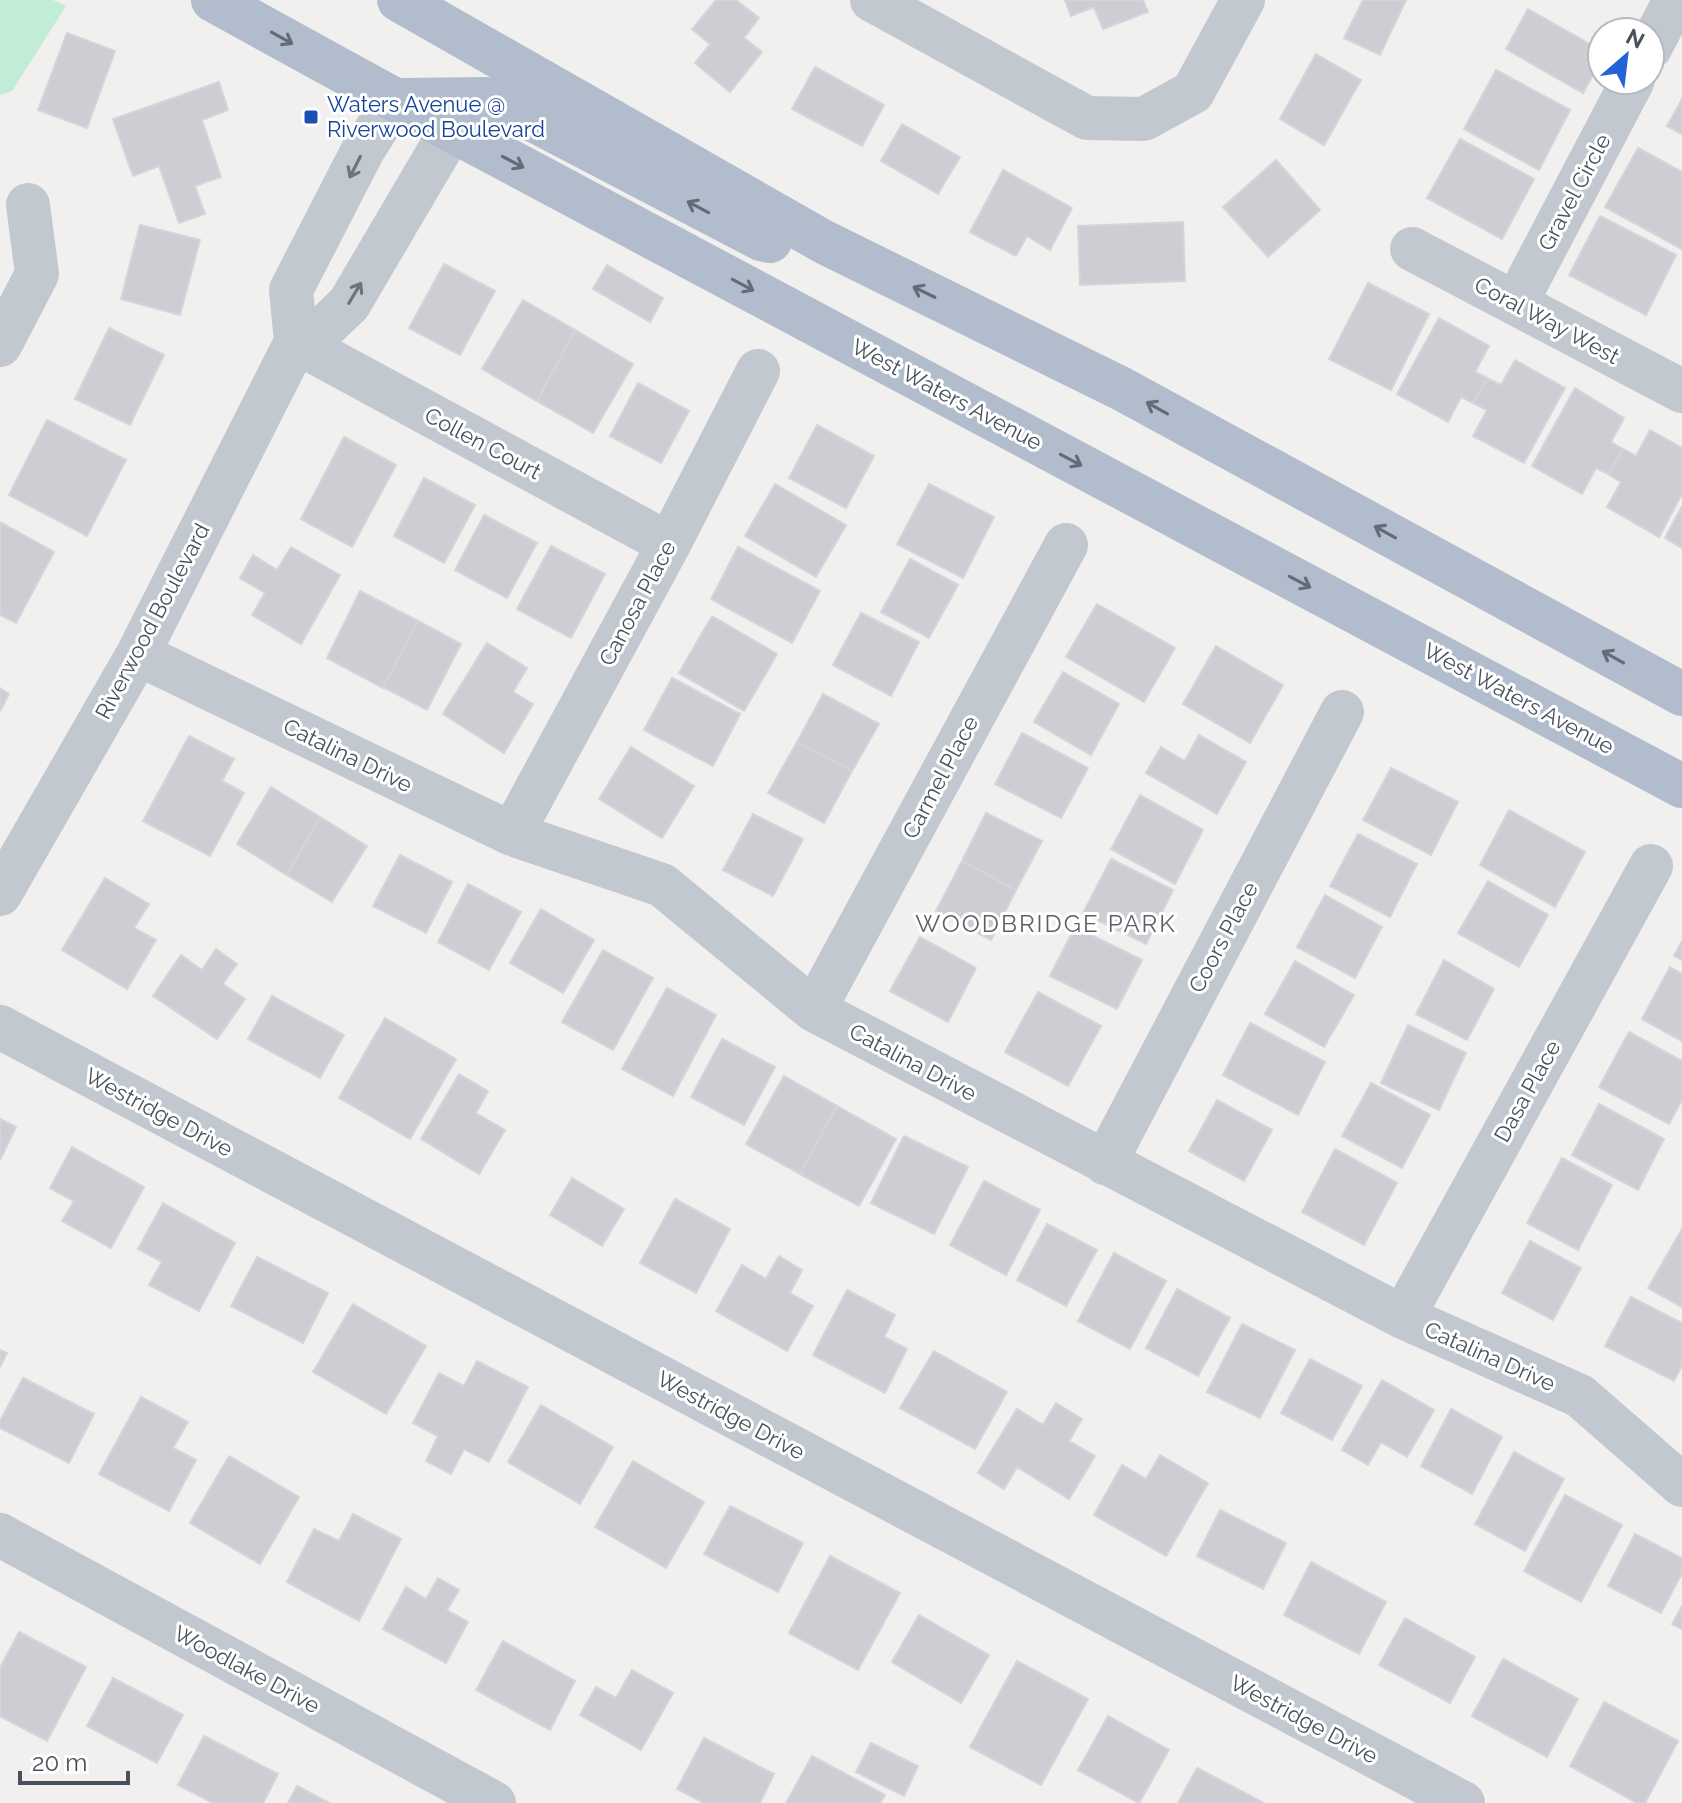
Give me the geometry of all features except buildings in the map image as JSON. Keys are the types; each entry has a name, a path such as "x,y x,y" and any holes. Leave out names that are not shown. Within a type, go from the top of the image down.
{"main road":[{"name":"West Waters Avenue","path":"213,0 1682,786"},
{"path":"399,0 824,242 1122,389 1682,694"},
{"path":"395,100 486,99 501,103 761,239 790,244 824,242"},
{"path":"1584,732 1682,765"}],"street":[{"path":"872,0 1087,118 1144,119 1193,92 1243,0"},
{"name":"Gravel Circle","path":"1516,303 1625,96"},
{"path":"395,100 363,150 291,290 296,342 327,325 349,304 452,129"},
{"path":"0,345 37,274 28,205"},
{"name":"Coral Way West","path":"1412,249 1682,391"},
{"name":"Collen Court","path":"296,342 669,544"},
{"name":"Riverwood Boulevard","path":"0,894 138,654 296,342"},
{"name":"Canosa Place","path":"512,834 669,544 758,371"},
{"name":"Carmel Place","path":"814,1010 1066,545"},
{"name":"Catalina Drive","path":"138,654 512,834 662,885 814,1010 1403,1317 1580,1396 1682,1485"},
{"name":"Coors Place","path":"1105,1163 1342,712"},
{"name":"Dasa Place","path":"1403,1317 1651,866"},
{"name":"Westridge Drive","path":"0,1027 1463,1803"},
{"name":"Woodlake Drive","path":"0,1535 494,1803"}],"green space":[{"path":"0,0 53,0 66,6 12,91 0,95"}],"place":[{"name":"Waters Avenue @ Riverwood Boulevard","path":"311,117"}],"district":[{"name":"WOODBRIDGE PARK","path":"1046,924"}]}
